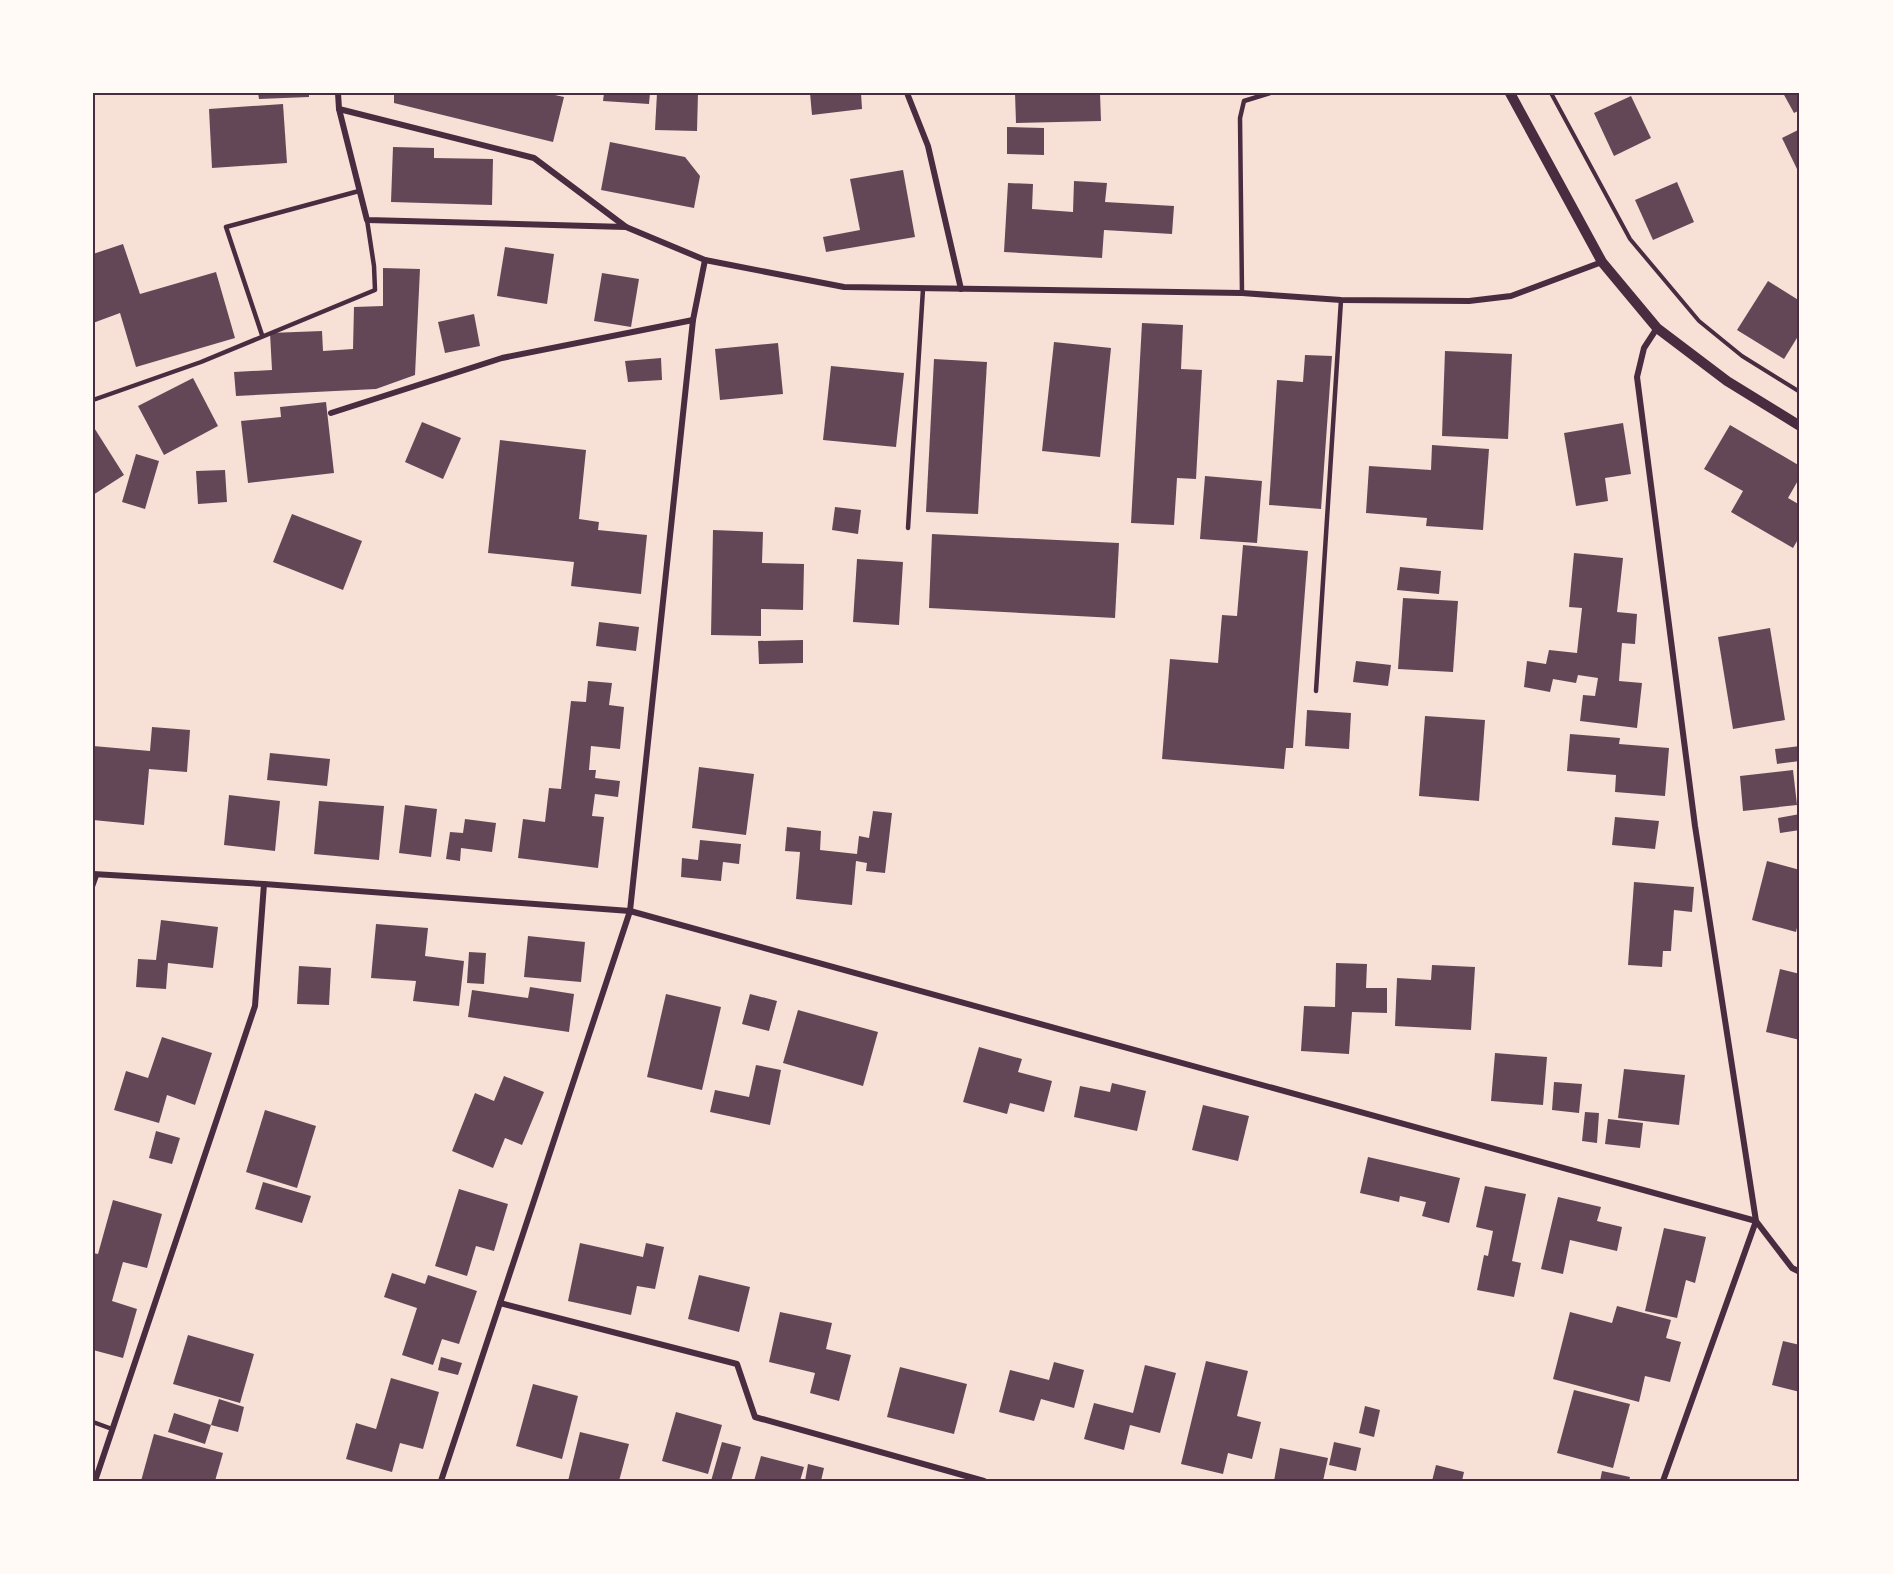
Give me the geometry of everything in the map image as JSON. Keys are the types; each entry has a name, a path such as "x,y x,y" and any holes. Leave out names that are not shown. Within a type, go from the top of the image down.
{"street":[{"path":"338,93 339,109 367,220 626,227"},
{"path":"907,93 928,146 961,289"},
{"path":"1510,93 1602,262 1657,328 1727,381 1800,426"},
{"path":"339,109 534,158 626,227 705,260 844,287 1242,293 1341,300 1469,300 1510,296 1602,262"},
{"path":"441,1481 630,911 693,320 705,260"},
{"path":"331,413 502,358 693,320"},
{"path":"1657,328 1644,348 1637,377 1695,826 1756,1221 1663,1481"},
{"path":"95,874 630,911 1756,1221 1792,1268 1800,1272"},
{"path":"95,1481 255,1006 264,884"},
{"path":"500,1303 737,1364 755,1417 984,1481"}],"lane":[{"path":"1242,293 1240,118 1244,101 1270,93"},
{"path":"262,335 226,227 359,191"},
{"path":"93,400 201,362 375,290 367,220"},
{"path":"908,528 923,289"},
{"path":"1316,691 1341,300"},
{"path":"93,886 95,874"},
{"path":"93,1422 112,1429"}],"path":[{"path":"1551,93 1630,239 1699,321 1742,356 1800,392"}],"building":[{"path":"258,93 309,93 309,97 259,99"},
{"path":"394,93 546,93 564,97 553,142 394,103"},
{"path":"604,93 650,93 649,104 603,101"},
{"path":"657,93 698,93 697,131 655,130"},
{"path":"810,93 861,93 862,109 812,115"},
{"path":"1015,93 1100,93 1101,121 1016,123"},
{"path":"1783,93 1800,93 1800,110 1794,113"},
{"path":"1631,96 1651,138 1614,156 1594,113"},
{"path":"283,104 287,163 212,168 209,109"},
{"path":"1007,127 1044,128 1044,155 1007,154"},
{"path":"1800,129 1800,168 1797,169 1782,138"},
{"path":"610,142 685,157 700,176 694,208 601,190"},
{"path":"393,147 434,148 434,158 493,159 492,205 391,202"},
{"path":"903,170 915,237 826,252 823,237 860,230 850,179"},
{"path":"1074,181 1107,183 1105,202 1174,206 1172,234 1104,230 1102,258 1004,252 1008,183 1033,184 1032,209 1073,212"},
{"path":"1677,182 1694,222 1653,240 1635,200"},
{"path":"123,244 140,294 216,272 235,338 136,367 120,313 93,323 93,254"},
{"path":"505,247 554,254 547,304 497,296"},
{"path":"383,268 420,269 415,375 376,389 236,396 234,372 272,370 270,333 322,331 323,351 353,349 354,307 383,306"},
{"path":"602,273 639,279 631,327 594,321"},
{"path":"1768,281 1800,301 1800,333 1784,359 1737,330"},
{"path":"474,314 480,346 445,353 438,322"},
{"path":"1142,323 1183,325 1181,369 1202,370 1196,479 1177,478 1174,525 1131,523"},
{"path":"1054,342 1111,348 1100,457 1042,451"},
{"path":"778,343 783,394 720,400 715,349"},
{"path":"1445,351 1512,354 1508,439 1442,436"},
{"path":"1305,355 1332,356 1321,509 1269,505 1277,380 1303,382"},
{"path":"661,358 662,380 628,382 625,361"},
{"path":"934,359 987,362 978,514 926,512"},
{"path":"831,366 904,373 896,447 823,440"},
{"path":"193,378 218,426 164,455 138,406"},
{"path":"326,402 334,473 248,483 241,421 281,417 280,407"},
{"path":"422,422 461,438 443,479 405,462"},
{"path":"1623,423 1631,474 1605,478 1608,501 1576,506 1564,433"},
{"path":"1730,425 1800,466 1800,477 1788,498 1800,505 1800,536 1793,548 1731,512 1743,491 1704,469"},
{"path":"93,426 124,475 93,495"},
{"path":"500,440 586,450 579,519 599,522 598,530 647,535 641,594 571,586 574,562 488,553"},
{"path":"1432,445 1489,449 1483,530 1426,526 1427,518 1366,513 1369,466 1431,470"},
{"path":"136,454 159,461 145,509 122,502"},
{"path":"225,470 227,502 198,504 196,471"},
{"path":"1205,476 1262,481 1257,543 1200,539"},
{"path":"835,507 861,510 858,534 832,530"},
{"path":"292,514 362,541 343,590 273,562"},
{"path":"713,530 763,532 762,563 804,564 803,610 761,609 761,636 711,635"},
{"path":"932,534 1119,543 1115,618 929,608"},
{"path":"1243,545 1308,551 1293,748 1286,748 1284,769 1162,759 1170,659 1218,663 1222,615 1237,616"},
{"path":"1574,553 1623,558 1617,612 1637,614 1635,644 1622,643 1619,681 1642,683 1637,728 1580,721 1583,695 1595,696 1598,678 1578,675 1576,683 1553,679 1550,692 1524,687 1527,661 1546,664 1549,650 1577,653 1582,608 1569,607"},
{"path":"857,559 903,562 899,625 853,622"},
{"path":"1400,567 1441,571 1439,594 1397,590"},
{"path":"1403,598 1458,601 1453,672 1398,669"},
{"path":"599,622 639,627 636,651 596,646"},
{"path":"1770,628 1785,720 1733,729 1718,637"},
{"path":"803,640 803,663 759,664 758,641"},
{"path":"1356,661 1391,665 1388,686 1353,682"},
{"path":"588,681 612,683 609,705 624,707 620,749 591,746 589,770 596,770 595,778 620,781 618,797 595,794 592,816 604,817 598,868 518,858 523,819 545,822 549,788 561,789 571,701 586,702"},
{"path":"1307,710 1351,713 1349,749 1305,746"},
{"path":"1425,716 1485,720 1479,801 1419,796"},
{"path":"152,727 190,730 187,772 149,769 144,825 93,820 93,746 150,751"},
{"path":"1570,734 1620,738 1619,744 1669,748 1665,796 1615,792 1616,775 1567,771"},
{"path":"1800,746 1800,761 1777,764 1775,749"},
{"path":"270,753 330,759 327,786 267,780"},
{"path":"699,767 754,774 746,835 692,828"},
{"path":"1793,770 1797,805 1743,811 1740,776"},
{"path":"229,795 280,801 275,851 224,845"},
{"path":"319,801 384,806 379,860 314,854"},
{"path":"405,805 437,809 431,857 399,853"},
{"path":"873,811 892,813 885,873 866,871 867,863 856,861 852,905 796,899 800,852 785,851 787,827 821,831 820,850 857,854 859,836 869,838"},
{"path":"1800,814 1800,830 1780,833 1778,818"},
{"path":"1615,817 1659,821 1655,849 1612,845"},
{"path":"465,819 496,823 492,852 461,848 460,861 446,859 450,832 463,833"},
{"path":"700,840 741,844 739,864 723,862 721,881 681,877 682,858 698,860"},
{"path":"1767,861 1800,870 1800,915 1796,932 1752,920"},
{"path":"1634,882 1694,887 1692,912 1674,910 1671,951 1663,951 1662,967 1628,965"},
{"path":"161,920 218,927 213,968 168,963 166,989 136,987 138,959 156,960"},
{"path":"376,924 428,928 425,956 464,961 459,1006 413,1001 416,981 371,978"},
{"path":"528,936 585,942 581,982 524,977"},
{"path":"469,952 486,953 484,984 467,983"},
{"path":"1336,963 1367,964 1366,988 1387,988 1387,1013 1352,1012 1349,1054 1301,1051 1304,1006 1335,1007"},
{"path":"1432,965 1475,967 1471,1030 1395,1026 1397,978 1431,980"},
{"path":"299,966 331,968 329,1005 297,1004"},
{"path":"1780,969 1800,974 1800,1040 1766,1032"},
{"path":"530,987 574,994 569,1032 468,1017 472,990 528,998"},
{"path":"666,994 721,1007 702,1090 647,1077"},
{"path":"750,994 777,1001 769,1031 742,1024"},
{"path":"798,1010 878,1032 863,1086 783,1063"},
{"path":"162,1037 212,1053 195,1105 167,1095 159,1123 114,1110 126,1071 148,1078"},
{"path":"979,1047 1022,1059 1018,1072 1052,1081 1044,1112 1010,1103 1007,1114 963,1102"},
{"path":"1495,1053 1547,1057 1543,1105 1491,1101"},
{"path":"756,1065 781,1070 770,1125 710,1112 715,1090 749,1097"},
{"path":"1624,1069 1685,1075 1679,1125 1618,1118"},
{"path":"504,1076 544,1092 522,1145 505,1138 493,1168 452,1151 475,1093 494,1101"},
{"path":"1554,1082 1582,1084 1579,1113 1552,1110"},
{"path":"1112,1083 1146,1091 1137,1131 1074,1117 1080,1086 1110,1092"},
{"path":"1203,1105 1249,1116 1238,1161 1192,1150"},
{"path":"265,1110 316,1126 297,1188 246,1172"},
{"path":"1585,1112 1599,1113 1597,1143 1582,1141"},
{"path":"1608,1119 1643,1123 1640,1148 1605,1144"},
{"path":"156,1131 180,1138 172,1164 149,1158"},
{"path":"1368,1157 1460,1178 1449,1223 1422,1216 1426,1202 1400,1196 1399,1202 1360,1193"},
{"path":"263,1182 311,1196 302,1223 255,1209"},
{"path":"1485,1186 1526,1194 1512,1261 1521,1263 1514,1297 1477,1290 1484,1255 1488,1256 1493,1231 1476,1227"},
{"path":"459,1189 508,1204 494,1251 476,1246 467,1276 435,1266"},
{"path":"1558,1197 1601,1207 1597,1221 1622,1227 1617,1251 1570,1240 1563,1274 1541,1269"},
{"path":"113,1200 162,1214 147,1268 123,1262 112,1301 137,1309 123,1358 93,1350 93,1253 98,1254"},
{"path":"1664,1228 1706,1237 1695,1283 1686,1280 1677,1318 1645,1311"},
{"path":"580,1243 643,1257 646,1243 664,1247 655,1289 637,1286 631,1315 568,1301"},
{"path":"392,1273 425,1284 428,1275 477,1291 459,1344 442,1339 433,1365 402,1355 417,1308 384,1297"},
{"path":"699,1275 750,1287 739,1332 688,1319"},
{"path":"1617,1306 1671,1320 1666,1338 1681,1342 1670,1382 1645,1376 1639,1402 1553,1379 1570,1312 1612,1323"},
{"path":"780,1312 832,1323 826,1349 851,1355 839,1401 810,1393 815,1373 769,1362"},
{"path":"188,1335 254,1354 240,1403 173,1384"},
{"path":"1783,1341 1800,1345 1800,1392 1772,1385"},
{"path":"441,1357 462,1363 458,1375 438,1370"},
{"path":"1206,1361 1248,1371 1237,1416 1261,1422 1252,1459 1228,1453 1223,1474 1181,1464"},
{"path":"1054,1362 1084,1370 1074,1408 1041,1399 1034,1421 999,1412 1010,1370 1049,1380"},
{"path":"1145,1365 1176,1373 1160,1433 1130,1425 1124,1450 1084,1439 1094,1403 1133,1413"},
{"path":"900,1367 967,1384 954,1434 887,1417"},
{"path":"391,1378 439,1392 423,1449 400,1443 392,1472 346,1459 356,1423 376,1429"},
{"path":"533,1384 578,1396 562,1459 516,1446"},
{"path":"1574,1390 1630,1404 1613,1468 1557,1453"},
{"path":"219,1399 244,1407 238,1432 211,1425"},
{"path":"1365,1406 1380,1410 1374,1437 1359,1433"},
{"path":"676,1412 722,1425 708,1474 662,1461"},
{"path":"174,1413 211,1425 205,1444 168,1432"},
{"path":"580,1432 629,1444 619,1481 568,1481"},
{"path":"154,1434 223,1453 215,1481 141,1481"},
{"path":"722,1442 741,1447 731,1481 711,1481"},
{"path":"1334,1442 1361,1448 1356,1471 1329,1465"},
{"path":"1280,1448 1328,1458 1323,1481 1274,1481"},
{"path":"761,1456 804,1467 800,1481 754,1481"},
{"path":"808,1464 824,1468 821,1481 805,1481"},
{"path":"1436,1465 1464,1472 1462,1481 1432,1481"},
{"path":"1602,1471 1630,1477 1629,1481 1600,1481"}]}
